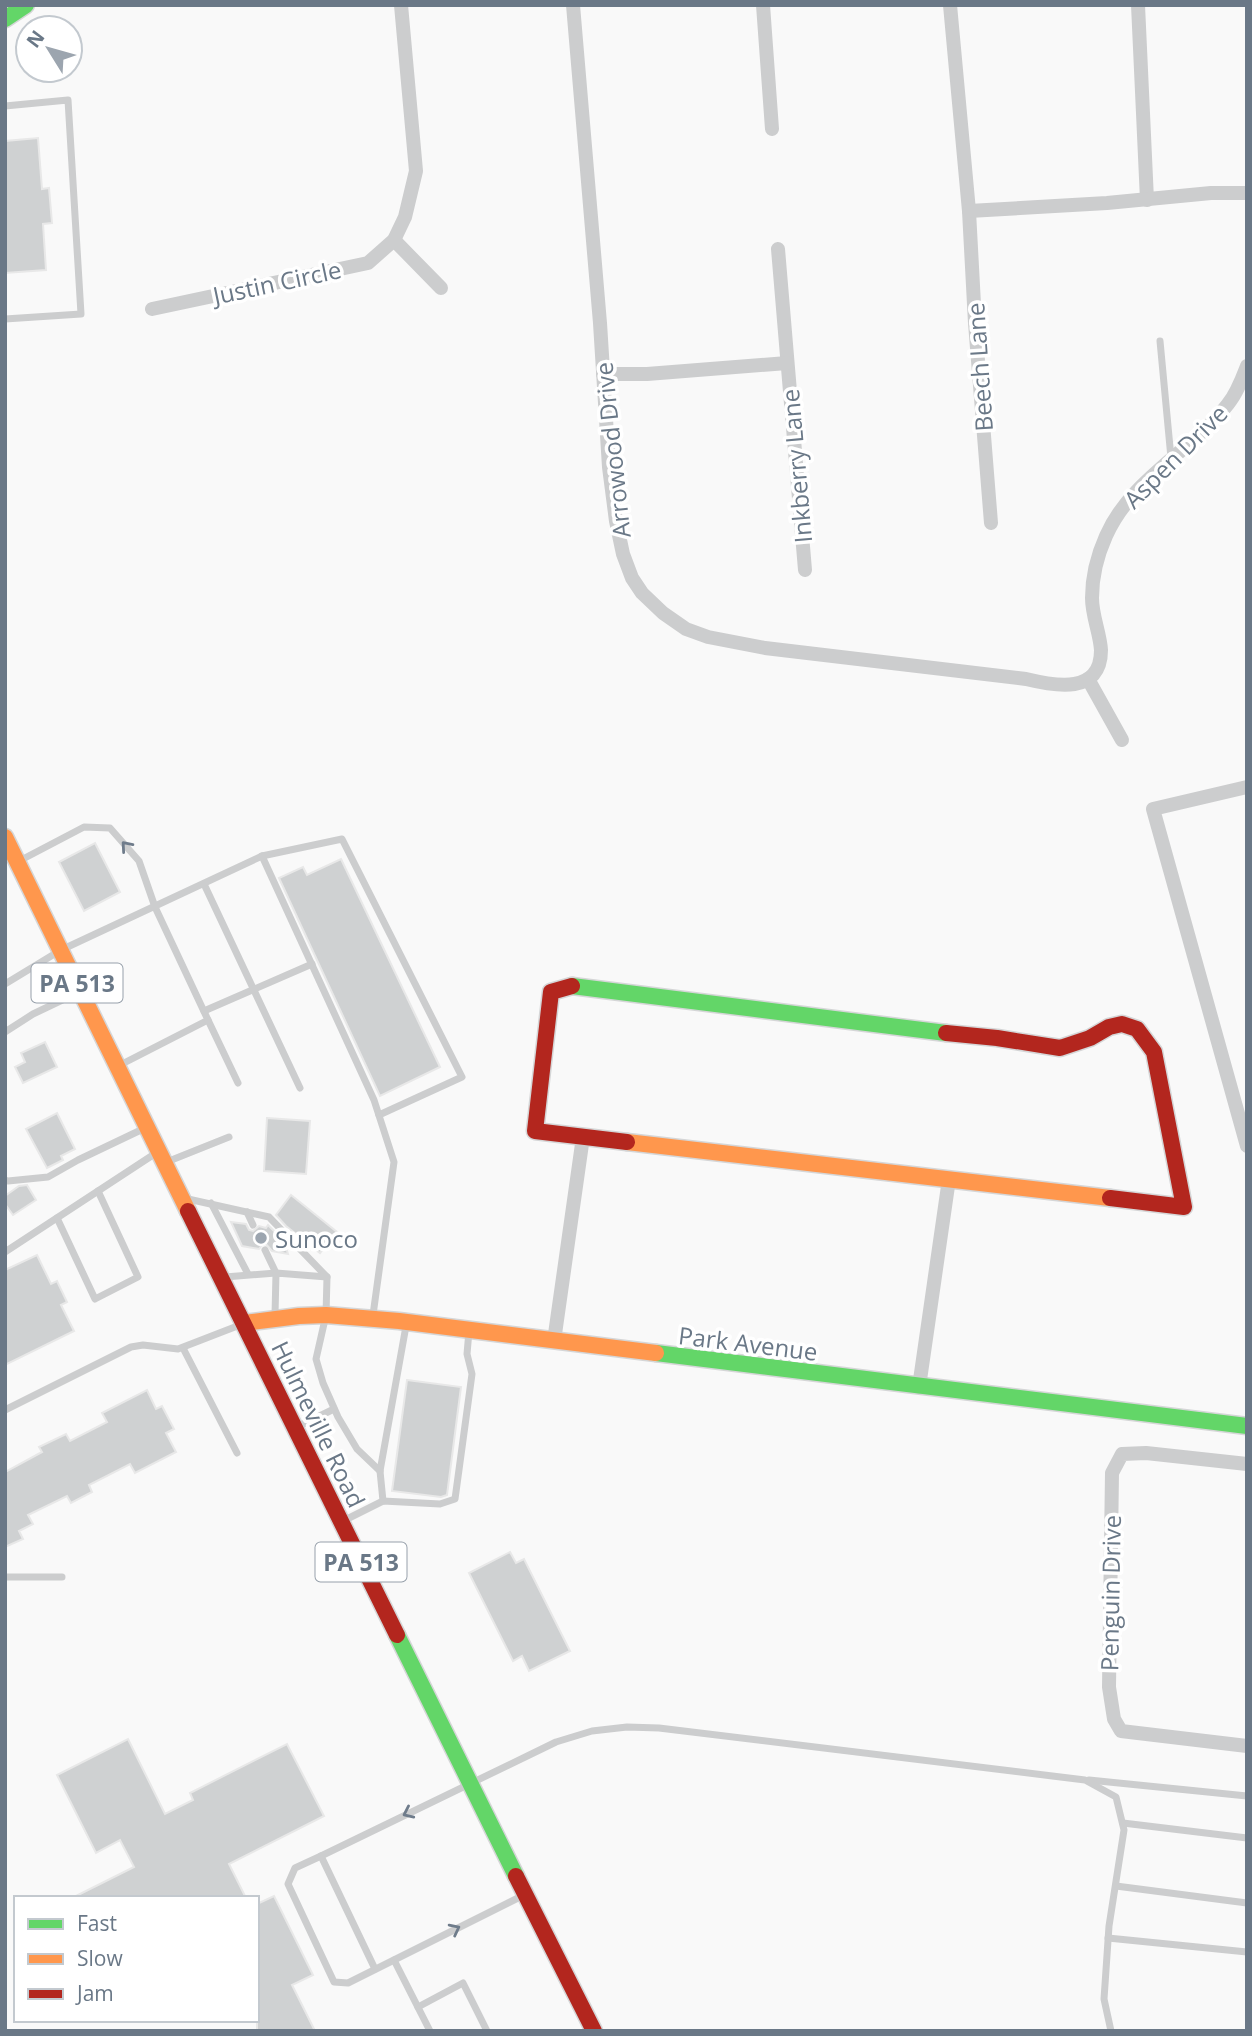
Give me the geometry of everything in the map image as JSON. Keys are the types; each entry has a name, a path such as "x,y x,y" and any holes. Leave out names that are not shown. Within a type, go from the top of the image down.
{"street":[{"path":"5,19 26,5"},
{"name":"Justin Circle","path":"152,309 368,263 394,240 405,217 416,171 401,5"},
{"name":"Arrowood Drive","path":"573,5 608,467 623,554 632,578 642,593 663,613 686,629 708,637 765,648 1027,679 1047,684 1069,686 1088,679"},
{"path":"763,5 772,129"},
{"name":"Beech Lane","path":"950,5 969,211 991,523"},
{"path":"1138,5 1147,200"},
{"path":"969,211 1147,200 1211,193 1247,193"},
{"path":"394,240 442,288"},
{"name":"Inkberry Lane","path":"778,249 805,570"},
{"name":"Inkberry Lane","path":"603,374 659,373 787,362"},
{"name":"Aspen Drive","path":"1088,679 1099,664 1101,652 1092,598 1093,576 1106,534 1133,494 1194,441 1228,404 1238,389 1247,366"},
{"path":"1088,679 1122,740"},
{"path":"1247,787 1153,809 1247,1146"},
{"name":"Hulmeville Road","path":"5,837 470,1785 594,2031"},
{"path":"572,986 1060,1048 1122,1024 1137,1029 1154,1052 1184,1207 949,1179 535,1131 551,992 572,986"},
{"path":"554,1341 583,1138"},
{"path":"919,1387 949,1179"},
{"name":"Park Avenue","path":"244,1323 326,1315 407,1322 1247,1426"},
{"name":"Penguin Drive","path":"1247,1464 1146,1453 1122,1454 1112,1473 1109,1687 1114,1719 1121,1731 1247,1746"}],"lane":[{"path":"5,106 68,100 81,314 5,319"},
{"path":"1160,341 1171,459"},
{"path":"18,862 84,827 110,828 139,861 155,906 238,1083"},
{"path":"5,984 61,950 262,856 342,839 462,1077 379,1115"},
{"path":"262,856 374,1100 394,1162 372,1320"},
{"path":"204,884 300,1088"},
{"path":"204,1011 312,964"},
{"path":"5,1032 33,1014 81,991"},
{"path":"118,1066 208,1020"},
{"path":"5,1180 48,1177 148,1127"},
{"path":"5,1252 98,1191 162,1157 229,1136"},
{"path":"57,1218 94,1299 138,1277 98,1191"},
{"path":"183,1198 269,1217 327,1277 326,1315 316,1359 334,1409 357,1449 380,1471"},
{"path":"211,1203 248,1274"},
{"path":"247,1212 253,1225"},
{"path":"265,1250 276,1273 275,1319"},
{"path":"221,1277 276,1273 327,1277"},
{"path":"383,1501 380,1471 407,1322"},
{"path":"5,1410 131,1347 143,1345 183,1348 244,1323"},
{"path":"341,1521 383,1501 440,1504 455,1499 472,1374 467,1354 469,1329"},
{"path":"183,1348 237,1453"},
{"path":"295,1428 334,1409"},
{"path":"5,1577 62,1577"},
{"path":"526,1894 348,1983 334,1982 288,1884 295,1868 556,1742 592,1731 627,1727 659,1728 1085,1780 1247,1796"},
{"path":"1085,1780 1116,1797 1124,1830 1108,1938 1104,1999 1111,2031"},
{"path":"1123,1823 1247,1838"},
{"path":"321,1856 375,1969"},
{"path":"1116,1886 1247,1903"},
{"path":"1108,1938 1247,1952"},
{"path":"394,1960 430,2031"},
{"path":"418,2007 463,1983 486,2031"}],"building":[{"path":"38,138 42,189 49,188 52,223 43,224 46,270 5,273 5,141"},
{"path":"95,843 120,892 84,911 59,862"},
{"path":"341,859 440,1067 380,1096 279,878 303,867 307,875"},
{"path":"45,1042 57,1067 23,1083 15,1067 25,1062 21,1053"},
{"path":"57,1113 75,1149 61,1156 63,1160 47,1168 26,1129"},
{"path":"267,1118 310,1121 306,1174 264,1171"},
{"path":"27,1185 36,1200 13,1215 5,1204 5,1196 19,1186"},
{"path":"291,1195 337,1232 320,1253 276,1215"},
{"path":"231,1222 246,1224 249,1230 253,1231 259,1226 266,1228 268,1225 284,1241 288,1254 272,1251 266,1244 259,1249 242,1246"},
{"path":"37,1255 51,1284 57,1281 67,1302 61,1305 74,1331 5,1365 5,1270"},
{"path":"407,1380 461,1387 447,1495 441,1497 392,1491"},
{"path":"147,1390 156,1409 162,1406 174,1429 166,1433 176,1452 135,1473 130,1464 89,1485 92,1492 71,1503 67,1496 28,1515 33,1524 19,1531 23,1539 5,1547 5,1472 42,1452 39,1447 66,1434 70,1441 107,1422 102,1413"},
{"path":"510,1552 516,1563 524,1559 570,1651 529,1671 522,1656 513,1661 469,1573"},
{"path":"128,1739 165,1814 193,1800 190,1793 287,1744 324,1816 229,1864 245,1896 76,1896 134,1867 120,1840 96,1853 57,1775"},
{"path":"274,1896 313,1975 292,1985 315,2031 257,2031 259,1903"}],"traffic: fast":[{"path":"5,19 26,5"},
{"path":"572,986 946,1033"},
{"path":"656,1353 1247,1426"},
{"path":"397,1635 516,1876"}],"traffic: slow":[{"path":"5,837 188,1211"},
{"path":"627,1142 1110,1198"},
{"path":"244,1323 326,1315 399,1321 656,1353"}],"traffic: jam":[{"path":"572,986 551,992 535,1131 627,1142"},
{"path":"946,1033 1060,1048 1090,1038 1109,1027 1122,1024 1137,1029 1154,1052 1184,1207 1110,1198"},
{"path":"188,1211 397,1635"},
{"path":"516,1876 594,2031"}],"place":[{"name":"Sunoco","path":"261,1238"}]}
